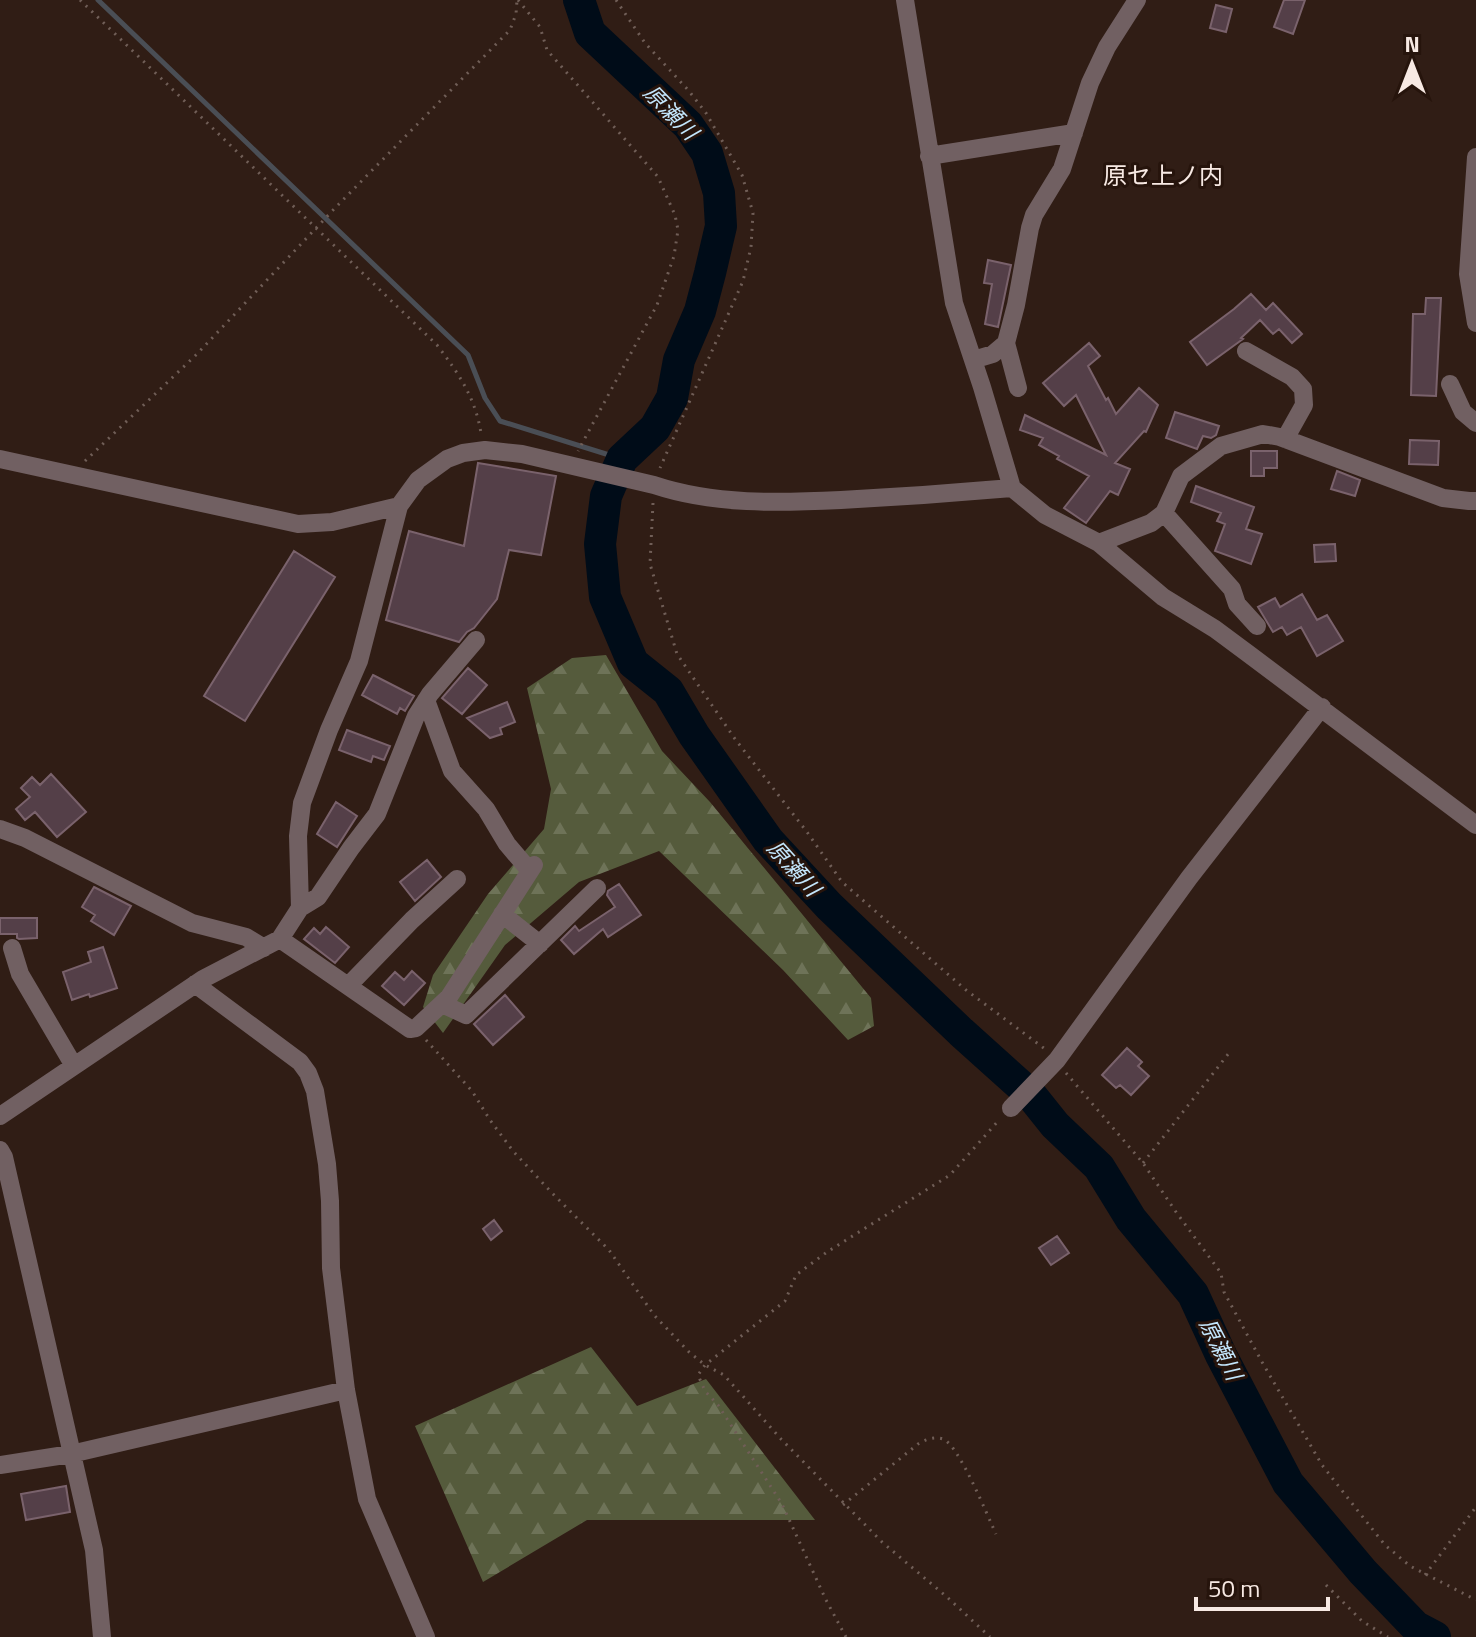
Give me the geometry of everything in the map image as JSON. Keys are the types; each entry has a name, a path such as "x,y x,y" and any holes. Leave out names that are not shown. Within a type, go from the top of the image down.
{"street":[{"path":"905,0 954,303 1012,488 1045,515 1099,543 1163,597 1215,629 1476,825"},
{"path":"1018,388 1006,343 1030,228 1034,215 1062,169 1090,83 1107,47 1137,0"},
{"path":"929,156 1074,133"},
{"path":"1476,157 1468,274 1476,323"},
{"path":"973,360 993,354 1006,343"},
{"path":"1246,351 1292,377 1303,389 1304,405 1285,439"},
{"path":"1450,384 1463,412 1476,423"},
{"path":"1099,543 1151,523 1164,513 1181,476 1221,446 1263,434 1285,439 1443,498 1476,501"},
{"path":"300,908 298,836 302,803 359,661 399,506 418,480 447,459 485,450 522,454 674,492 725,500 793,502 1012,488"},
{"path":"0,459 298,524 332,522 399,506"},
{"path":"1164,513 1232,589 1237,604 1257,626"},
{"path":"1215,629 1237,604"},
{"path":"0,1116 195,984 272,943 300,908 318,897 377,814 416,716 476,640"},
{"path":"0,829 25,838 192,923 272,943 348,986 410,1029 416,1028 449,997 532,868 507,844 486,809 452,771 426,700"},
{"path":"1011,1108 1056,1062 1189,878 1322,707"},
{"path":"348,986 457,879"},
{"path":"442,1004 466,1015 597,888"},
{"path":"502,914 540,944"},
{"path":"12,948 20,974 74,1066"},
{"path":"195,984 300,1062 315,1091 327,1164 331,1268 346,1390 367,1499 426,1637"},
{"path":"0,1150 94,1550 102,1637"},
{"path":"0,1465 71,1454 346,1390"}],"path":[{"path":"80,0 437,345 471,396 485,450"},
{"path":"71,474 197,354 510,30 518,0"},
{"path":"518,0 540,27 547,50 658,177 675,215 678,230 674,256 657,305 573,466"},
{"path":"616,0 645,43 706,113 742,175 753,213 751,247 743,281 690,404 666,451 654,485 650,564 677,654 735,739 842,882 966,990 1034,1039 1143,1163 1221,1273 1224,1292 1322,1465 1385,1545 1410,1566 1476,1600"},
{"path":"416,1028 472,1091 513,1151 609,1250 654,1315 689,1352 724,1375 843,1505 990,1637"},
{"path":"1143,1163 1229,1053"},
{"path":"846,1637 782,1504 718,1405 705,1391 698,1375 705,1365 785,1301 796,1275 827,1252 950,1175 1011,1108"},
{"path":"843,1505 918,1444 928,1439 943,1439 955,1449 996,1534"},
{"path":"1425,1575 1476,1507"},
{"path":"1326,1585 1362,1621 1388,1637"}],"green space":[{"path":"606,655 662,751 710,802 871,998 874,1026 848,1040 783,970 659,851 579,882 505,945 443,1033 423,1007 433,975 488,894 544,829 551,789 527,688 572,658"},
{"path":"591,1347 637,1406 706,1379 815,1520 587,1520 483,1582 415,1426"}],"building":[{"path":"1284,0 1305,0 1293,34 1274,27"},
{"path":"1216,5 1232,9 1226,32 1210,28"},
{"path":"988,260 1011,265 998,327 985,324 992,284 984,283"},
{"path":"1251,294 1266,310 1273,303 1302,334 1292,343 1279,329 1273,334 1260,320 1243,339 1207,365 1190,342"},
{"path":"1426,298 1441,298 1436,396 1411,395 1413,314 1425,314"},
{"path":"1089,343 1100,356 1088,366 1116,414 1139,388 1158,405 1146,432 1115,463 1130,469 1118,495 1110,491 1086,523 1064,508 1089,476 1057,459 1059,456 1039,445 1043,438 1020,430 1025,415 1106,455 1076,395 1064,406 1043,383"},
{"path":"1175,412 1219,426 1216,435 1211,438 1203,436 1197,449 1166,438"},
{"path":"1410,440 1439,441 1438,465 1409,464"},
{"path":"1251,451 1277,451 1277,468 1264,468 1264,476 1251,476"},
{"path":"478,463 556,476 541,555 509,550 497,599 459,642 386,620 409,531 464,546"},
{"path":"1337,471 1360,480 1355,496 1331,489"},
{"path":"1196,486 1254,507 1246,529 1262,534 1251,564 1215,551 1225,524 1217,521 1221,513 1191,502"},
{"path":"1335,544 1336,561 1315,562 1314,545"},
{"path":"294,551 335,577 245,721 204,696"},
{"path":"1302,594 1317,620 1327,615 1343,641 1317,656 1301,627 1287,635 1282,627 1273,632 1258,607 1275,598 1280,607"},
{"path":"468,668 487,685 462,714 442,698"},
{"path":"373,675 414,696 405,711 400,708 397,714 362,695"},
{"path":"507,702 515,722 500,728 502,734 490,738 467,718"},
{"path":"347,730 390,746 384,760 373,756 371,762 339,750"},
{"path":"51,774 86,812 57,837 35,812 25,820 16,809 30,797 21,788 32,777 40,785"},
{"path":"336,802 357,816 337,847 317,834"},
{"path":"427,860 441,877 415,901 400,882"},
{"path":"619,884 641,915 608,937 603,929 574,954 561,940 575,926 579,931 615,907 607,895"},
{"path":"94,887 131,906 114,935 91,921 95,915 82,907"},
{"path":"0,918 37,918 37,938 19,939 17,934 0,934"},
{"path":"326,927 349,947 335,963 304,939 314,928 320,934"},
{"path":"103,947 117,988 72,1000 63,972 91,962 88,952"},
{"path":"412,971 425,983 404,1005 382,986 395,972 404,980"},
{"path":"505,995 524,1017 493,1045 474,1024"},
{"path":"1127,1048 1142,1062 1138,1066 1149,1076 1131,1095 1120,1085 1116,1088 1102,1075"},
{"path":"494,1220 502,1231 491,1240 483,1229"},
{"path":"1057,1236 1069,1253 1051,1265 1039,1248"},
{"path":"66,1486 70,1512 26,1520 21,1494"}],"waterway":[{"path":"98,0 468,355 485,398 500,421 622,459"},
{"name":"原瀬川","path":"579,0 590,33 688,125 707,153 719,193 721,226 700,311 679,360 672,398 655,428 622,459 606,496 600,544 605,597 633,663 668,691 694,735 768,840 829,906 1031,1095 1055,1125 1099,1167 1131,1219 1193,1294 1288,1483 1363,1572 1416,1627 1435,1637"}],"district":[{"name":"原セ上ノ内","path":"1163,175"}]}
